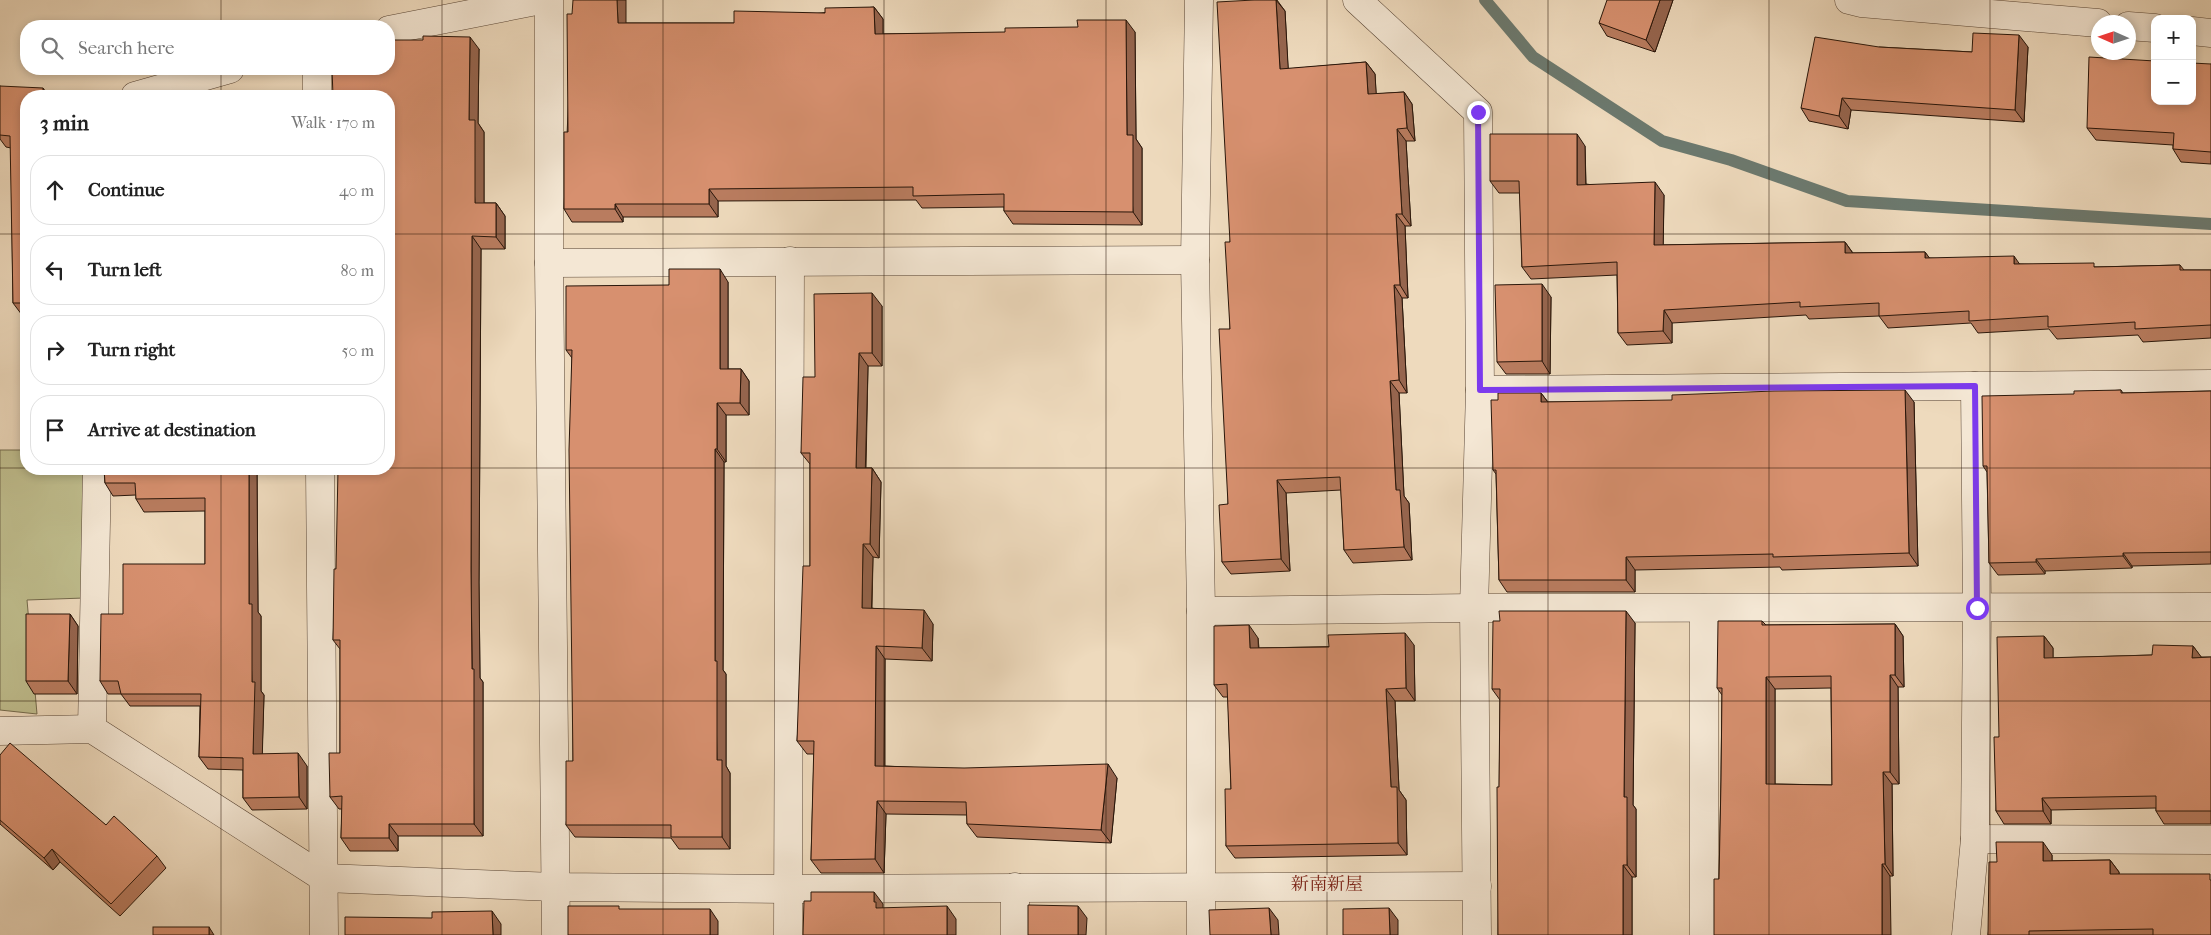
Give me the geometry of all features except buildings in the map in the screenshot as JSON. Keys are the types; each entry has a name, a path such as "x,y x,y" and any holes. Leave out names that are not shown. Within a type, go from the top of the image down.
{"street":[{"path":"395,29 541,0"},
{"path":"549,0 549,263 556,935"},
{"path":"1199,0 1195,260 1200,611 1201,935"},
{"path":"1357,0 1478,112 1480,390 1474,608 1477,935"},
{"path":"1849,0 1861,4 2091,22"},
{"path":"2136,27 2151,28"},
{"path":"2196,31 2211,32"},
{"path":"156,90 209,75"},
{"path":"317,75 317,90"},
{"path":"549,263 1195,260"},
{"path":"788,935 790,261"},
{"path":"1480,390 2211,384"},
{"path":"1966,935 1975,839 1977,608 1975,386"},
{"path":"92,729 97,475"},
{"path":"320,475 324,935"},
{"path":"1200,611 1474,608 2211,607"},
{"path":"1704,608 1704,935"},
{"path":"0,731 92,729 324,878 556,886 787,888 1477,886"},
{"path":"1975,839 2211,840"},
{"path":"1015,887 1015,935"}],"shaded area":[{"path":"0,450 20,450 20,475 87,475 84,598 27,600 37,714 0,710"}],"waterway":[{"path":"1485,0 1533,57 1662,141 1731,160 1847,201 2211,224"}],"district":[{"name":"新南新屋","path":"1327,884"}],"route":[{"path":"1478,112 1480,390 1975,386 1977,608"}]}
